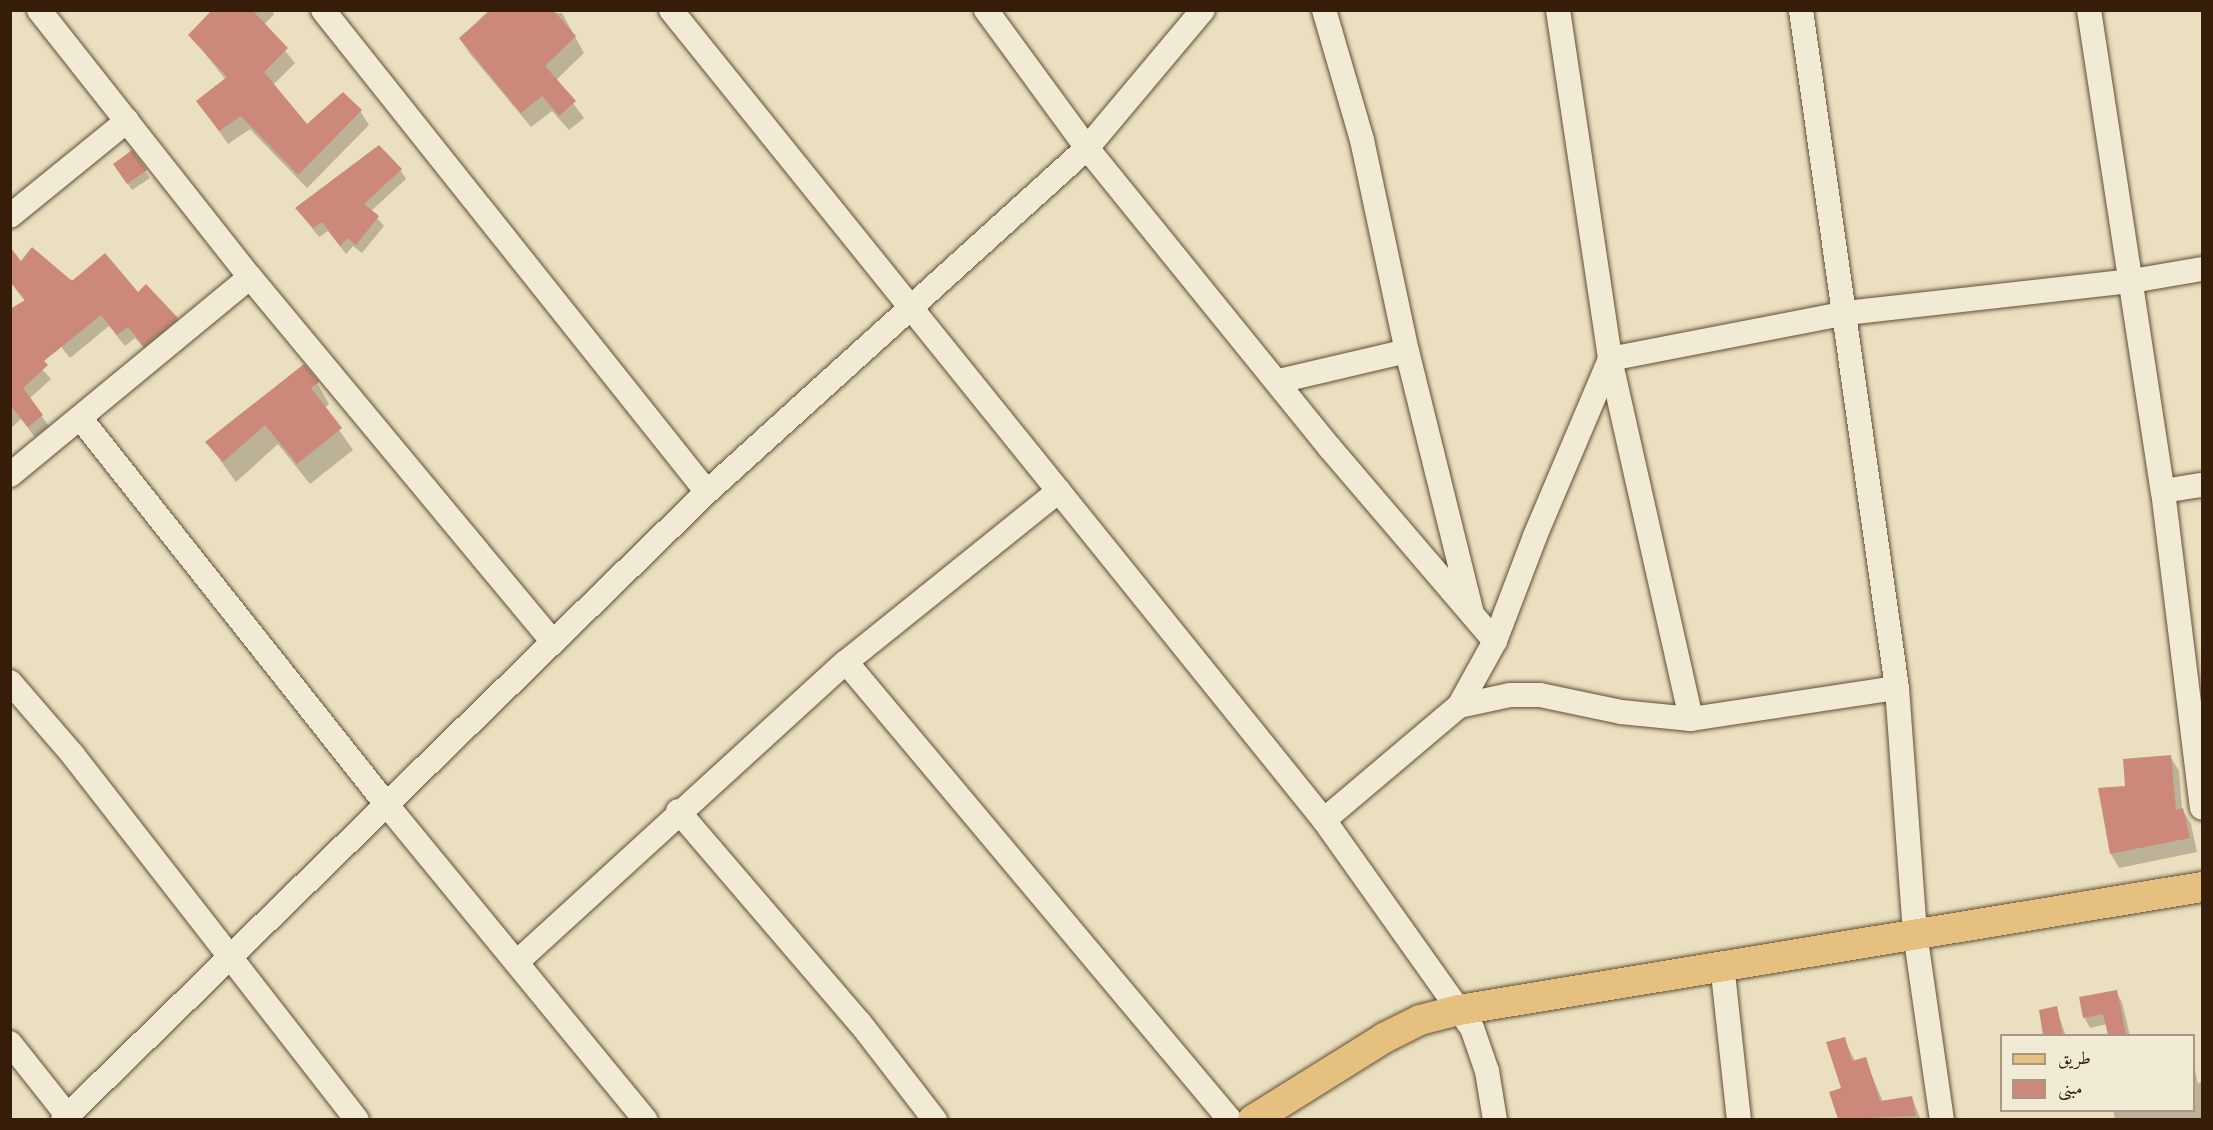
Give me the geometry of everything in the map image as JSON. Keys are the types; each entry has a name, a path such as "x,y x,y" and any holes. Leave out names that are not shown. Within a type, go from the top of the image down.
{"main road":[{"path":"1253,1119 1384,1038 1420,1020 1460,1010 1722,964 2202,887"}],"street":[{"path":"39,10 250,277 551,640"},
{"path":"323,10 707,492"},
{"path":"671,10 1324,820 1460,1010 1479,1045 1495,1119"},
{"path":"986,10 1087,148 1279,381 1330,448 1496,641"},
{"path":"10,1043 67,1118 551,640 707,492 1087,148 1203,10"},
{"path":"1324,10 1362,140 1407,351 1473,615"},
{"path":"1558,10 1610,359 1691,719"},
{"path":"1801,10 1846,313 1897,687 1915,933 1942,1119"},
{"path":"2089,10 2163,491 2202,808"},
{"path":"10,216 127,121"},
{"path":"1610,359 1846,313 2132,281 2202,269"},
{"path":"10,475 81,419 250,277"},
{"path":"1279,381 1407,351"},
{"path":"1324,820 1459,706 1496,641 1535,536 1610,359"},
{"path":"81,419 386,804 645,1119"},
{"path":"2163,491 2202,485"},
{"path":"517,962 678,811 846,662 1059,490"},
{"path":"846,662 1230,1119"},
{"path":"10,682 73,755 229,960 357,1119"},
{"path":"1459,706 1510,695 1540,695 1622,712 1691,719 1897,687"},
{"path":"678,811 860,1023 935,1119"},
{"path":"1722,964 1738,1119"}],"building":[{"path":"212,10 252,10 288,48 264,72 307,124 343,92 362,110 298,175 241,116 219,131 196,101 227,77 188,35"},
{"path":"491,10 553,10 576,36 545,66 576,101 559,116 542,96 521,113 459,38"},
{"path":"379,145 402,169 364,204 379,216 356,245 348,238 340,246 322,222 313,228 295,208"},
{"path":"132,150 147,170 127,184 113,164"},
{"path":"10,247 21,261 32,247 72,281 105,253 138,292 146,284 178,318 144,346 128,327 117,335 101,315 44,361 48,365 23,388 43,415 28,427 10,405 10,309 25,300 10,281"},
{"path":"304,364 319,382 311,388 342,428 297,464 265,425 223,462 205,442"},
{"path":"2171,755 2176,810 2183,808 2190,838 2110,854 2098,788 2125,786 2123,759"},
{"path":"2117,990 2126,1034 2108,1034 2103,1014 2083,1018 2079,997"},
{"path":"2057,1006 2063,1034 2043,1034 2039,1010"},
{"path":"1845,1037 1852,1061 1866,1057 1880,1101 1912,1096 1916,1116 1838,1119 1829,1092 1841,1088 1826,1042"}]}
